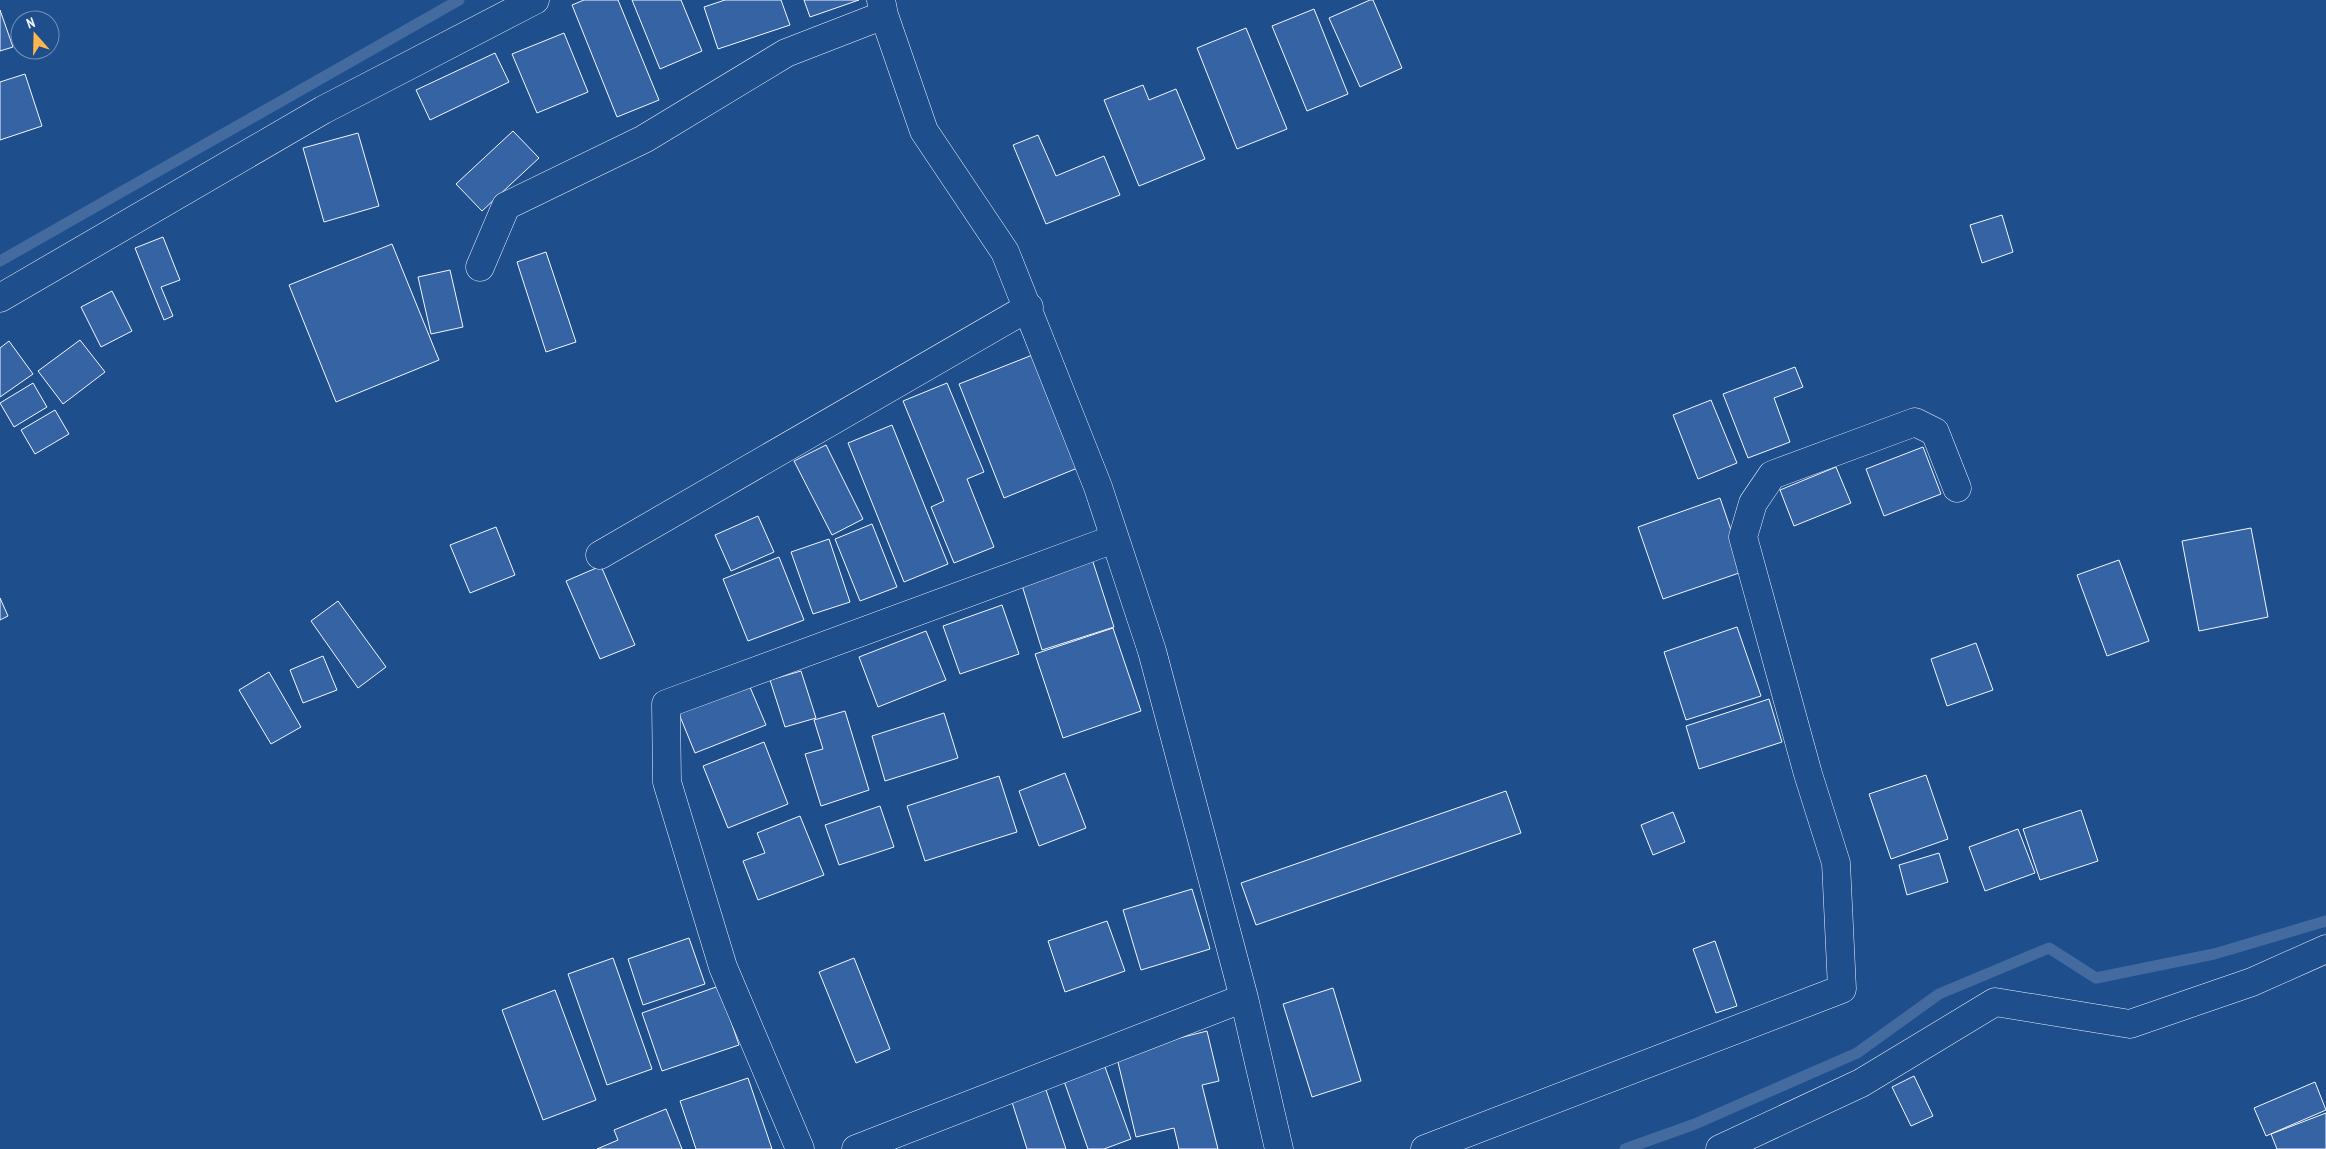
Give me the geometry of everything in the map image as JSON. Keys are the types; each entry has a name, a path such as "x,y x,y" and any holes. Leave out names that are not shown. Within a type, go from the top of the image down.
{"street":[{"path":"0,298 323,110 535,0"},
{"path":"480,267 506,206 644,139 786,53 882,8 924,131 1005,252 1029,307 1098,487 1152,651 1244,998 1279,1149"},
{"path":"600,556 1029,307"},
{"path":"1424,1149 1842,988 1836,863 1808,774 1743,537 1753,504 1772,475 1915,422 1935,432 1957,488"},
{"path":"800,1149 723,967 667,782 666,704 1114,539"},
{"path":"1720,1149 1862,1083 1996,1002 2130,1024 2252,982 2326,949"},
{"path":"856,1149 1244,998"}],"building":[{"path":"584,0 618,0 659,100 617,117 572,5"},
{"path":"632,0 681,0 702,51 660,69"},
{"path":"725,0 781,0 790,25 718,49 704,7"},
{"path":"804,0 859,0 810,17"},
{"path":"1373,0 1402,68 1360,87 1329,18"},
{"path":"1314,9 1348,94 1307,111 1272,26"},
{"path":"0,10 10,38 10,48 0,51"},
{"path":"1246,28 1287,129 1237,149 1197,48"},
{"path":"564,33 588,92 537,113 512,54"},
{"path":"495,53 509,82 430,120 416,90"},
{"path":"25,74 42,126 0,140 0,82"},
{"path":"1143,85 1149,100 1176,89 1205,159 1139,186 1104,100"},
{"path":"513,131 539,158 482,211 456,184"},
{"path":"358,133 379,206 324,222 303,148"},
{"path":"1038,135 1056,176 1104,156 1120,195 1046,224 1013,145"},
{"path":"2002,215 2013,252 1982,263 1970,225"},
{"path":"163,237 180,280 161,287 173,316 164,320 135,248"},
{"path":"392,244 439,360 336,402 289,285"},
{"path":"546,252 576,342 546,352 517,262"},
{"path":"450,270 463,327 431,334 418,277"},
{"path":"112,291 132,331 101,347 81,307"},
{"path":"80,340 105,372 63,404 38,371"},
{"path":"9,341 33,374 0,397 0,348"},
{"path":"1035,354 1080,467 1004,498 959,384"},
{"path":"1795,367 1803,387 1774,398 1790,442 1748,458 1723,394"},
{"path":"33,383 47,407 14,427 0,403"},
{"path":"947,383 984,472 967,479 994,547 954,563 931,507 944,501 903,401"},
{"path":"1711,400 1737,463 1698,479 1673,415"},
{"path":"55,410 69,434 35,454 21,430"},
{"path":"892,425 948,564 904,582 848,443"},
{"path":"826,445 863,519 832,535 794,461"},
{"path":"1923,447 1941,494 1884,516 1866,469"},
{"path":"1836,467 1851,503 1794,526 1780,490"},
{"path":"1720,498 1745,571 1663,599 1638,527"},
{"path":"758,516 774,552 731,571 715,535"},
{"path":"872,524 897,587 860,601 835,539"},
{"path":"496,527 515,575 470,593 450,545"},
{"path":"2251,528 2268,617 2199,631 2182,541"},
{"path":"829,539 850,602 813,614 791,552"},
{"path":"779,557 804,620 748,641 723,579"},
{"path":"1092,559 1114,627 1042,650 1021,582"},
{"path":"2119,560 2149,641 2107,656 2077,575"},
{"path":"601,566 635,645 600,659 566,581"},
{"path":"0,598 8,616 0,620"},
{"path":"338,601 386,667 358,688 311,621"},
{"path":"1002,605 1019,654 960,674 943,626"},
{"path":"1737,627 1761,696 1686,720 1664,652"},
{"path":"1113,628 1141,711 1063,738 1035,654"},
{"path":"926,631 946,680 878,707 859,657"},
{"path":"1976,643 1993,690 1947,706 1931,659"},
{"path":"323,656 337,690 303,703 290,670"},
{"path":"801,671 816,718 785,727 770,680"},
{"path":"269,672 301,727 271,744 239,690"},
{"path":"747,680 766,725 695,753 677,709"},
{"path":"1769,699 1782,742 1699,769 1686,726"},
{"path":"845,711 869,790 821,806 805,754 823,749 814,720"},
{"path":"944,713 958,758 885,781 872,736"},
{"path":"764,742 788,804 728,828 703,766"},
{"path":"1065,773 1086,828 1039,846 1019,791"},
{"path":"1926,775 1948,839 1891,859 1869,794"},
{"path":"999,776 1017,832 925,861 907,806"},
{"path":"1506,791 1521,833 1256,925 1241,883"},
{"path":"880,806 894,847 839,865 825,825"},
{"path":"2081,810 2098,861 2040,880 2023,829"},
{"path":"1673,812 1685,842 1653,855 1641,825"},
{"path":"800,816 824,875 758,900 743,861 765,853 757,833"},
{"path":"2018,829 2035,873 1985,891 1969,847"},
{"path":"1939,853 1948,882 1907,895 1899,865"},
{"path":"1192,889 1210,949 1141,970 1123,910"},
{"path":"1107,921 1125,971 1065,992 1048,941"},
{"path":"689,938 705,984 643,1005 628,959"},
{"path":"1715,941 1737,1006 1716,1013 1693,949"},
{"path":"613,958 652,1069 607,1085 568,974"},
{"path":"854,958 890,1049 856,1063 819,972"},
{"path":"719,986 739,1045 662,1071 642,1013"},
{"path":"1333,988 1361,1081 1312,1097 1283,1004"},
{"path":"555,990 596,1100 543,1120 502,1010"},
{"path":"1207,1031 1219,1081 1202,1085 1218,1149 1179,1149 1174,1128 1136,1137 1116,1054"},
{"path":"1105,1067 1131,1139 1104,1149 1088,1149 1064,1081"},
{"path":"1914,1076 1933,1116 1911,1126 1892,1087"},
{"path":"748,1078 772,1149 696,1149 680,1101"},
{"path":"2315,1082 2326,1110 2266,1136 2254,1108"},
{"path":"1044,1084 1066,1149 1027,1149 1010,1096"},
{"path":"666,1109 682,1149 597,1149 618,1140 614,1130"},
{"path":"2326,1113 2326,1149 2277,1149 2271,1134"}],"waterway":[{"path":"0,261 459,0"},
{"path":"1625,1149 1695,1124 1857,1053 1939,994 2049,948 2096,978 2214,954 2326,921"}]}
